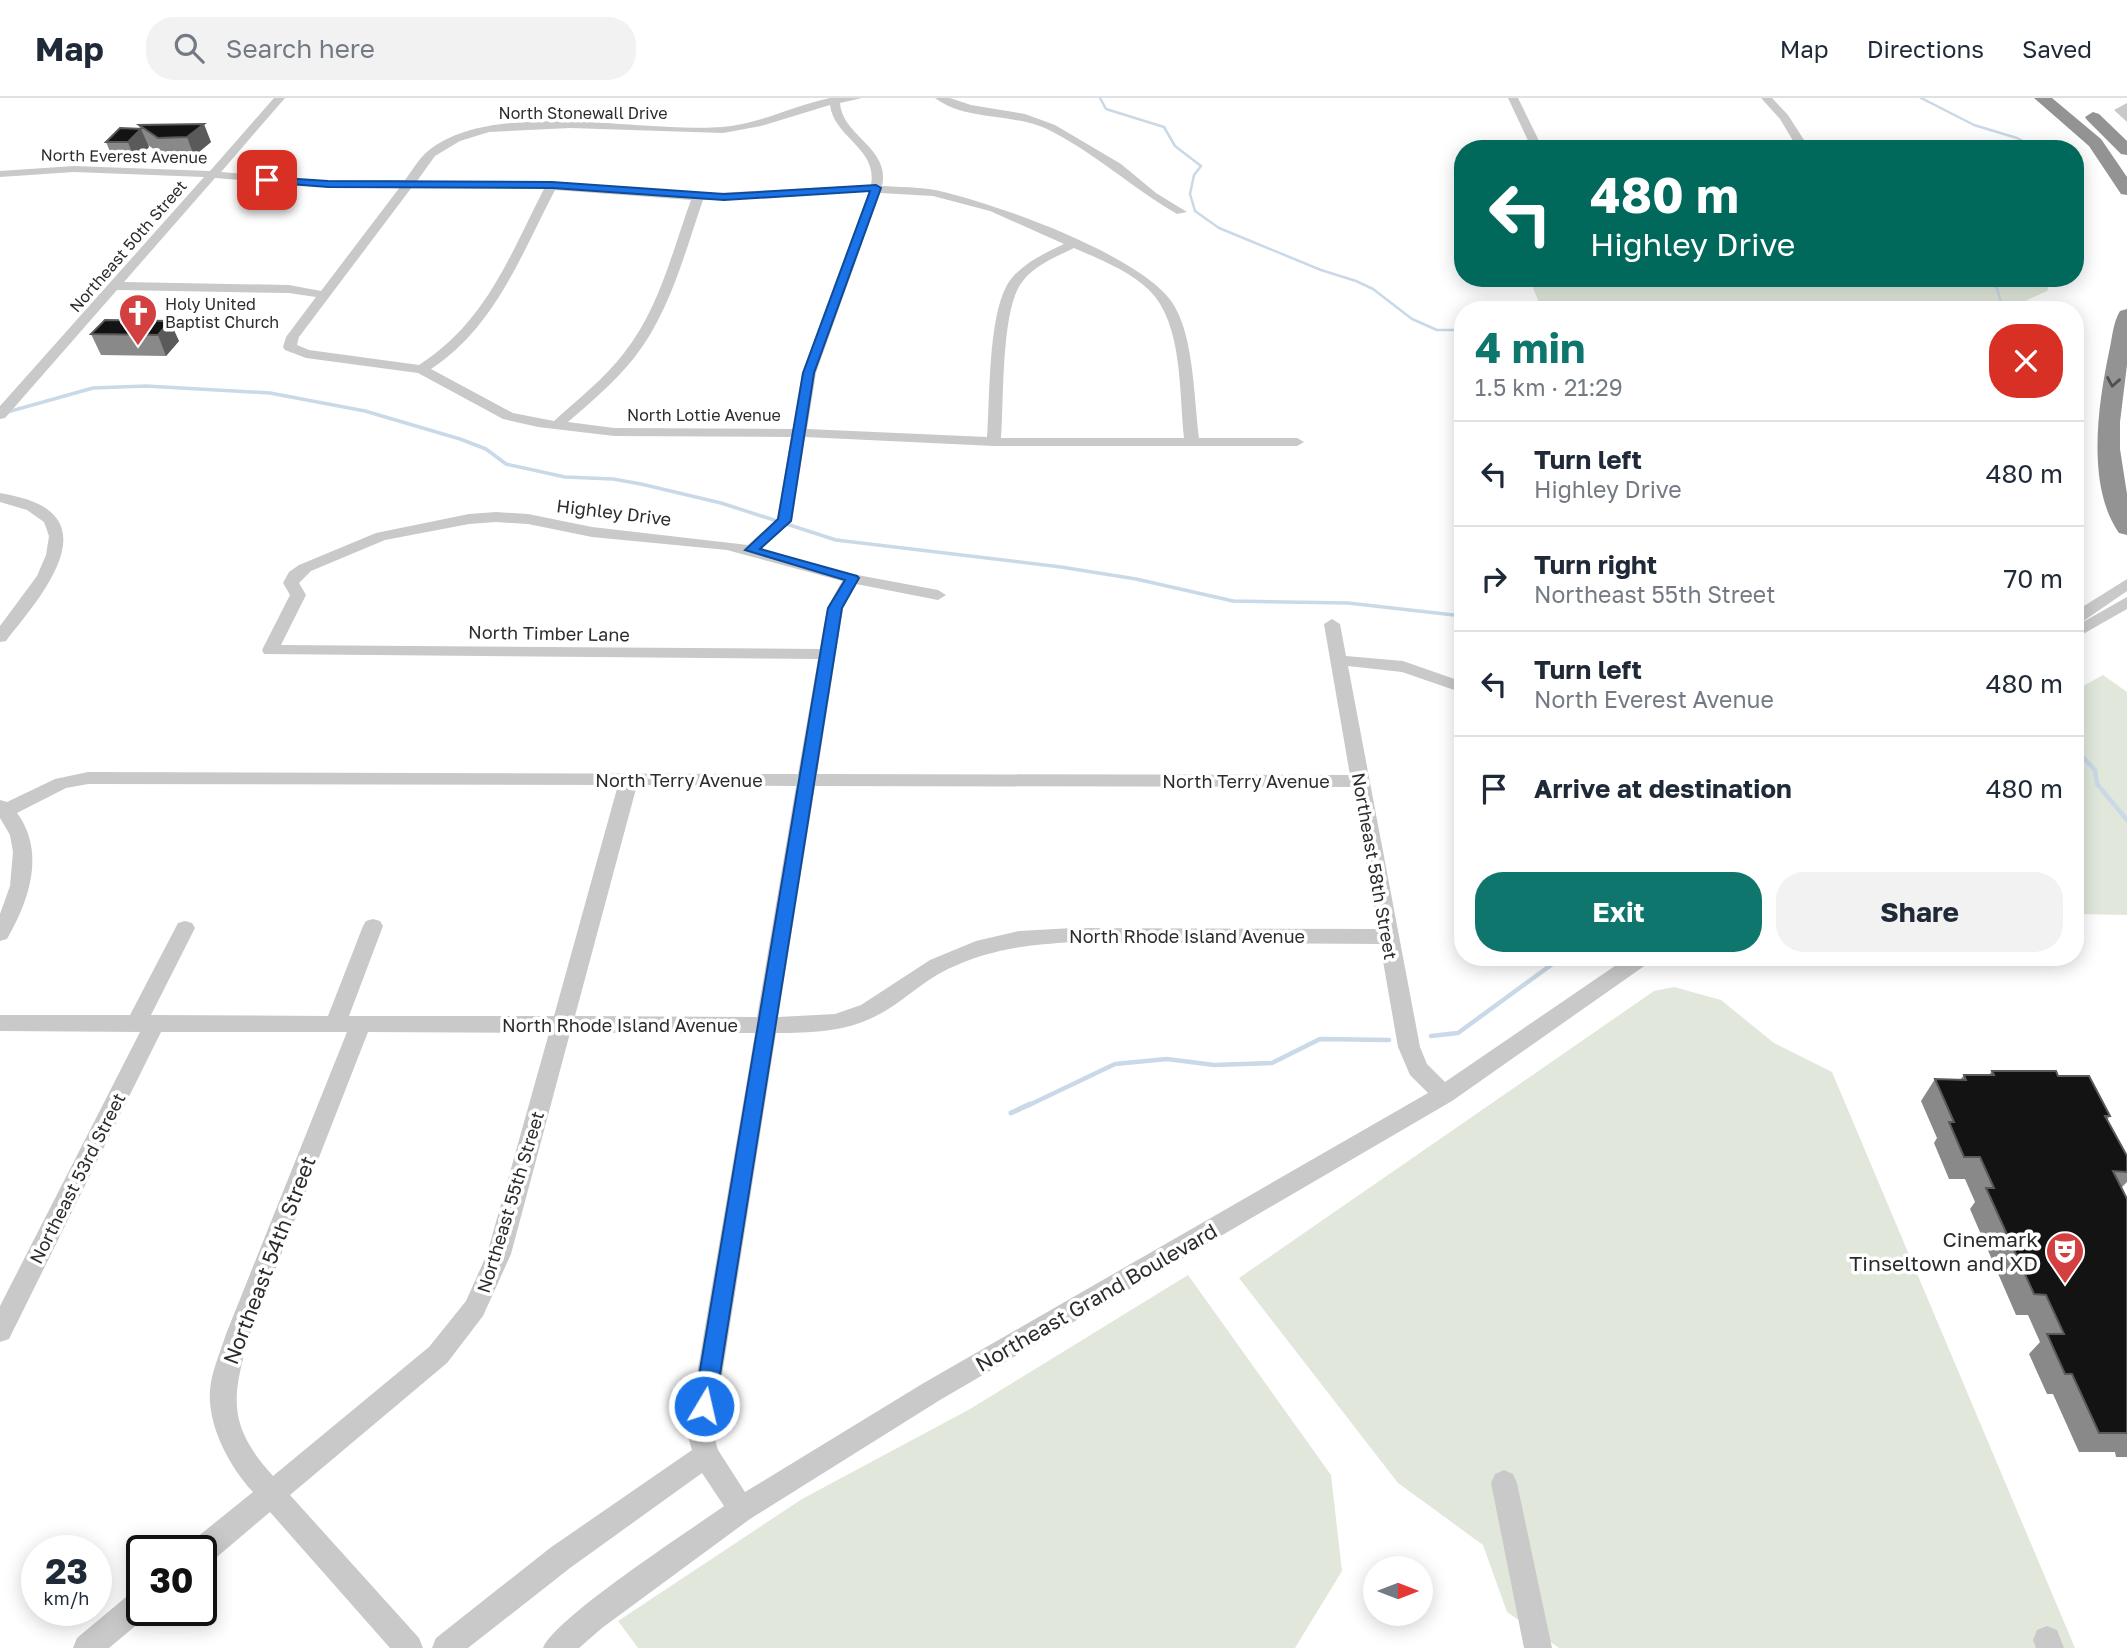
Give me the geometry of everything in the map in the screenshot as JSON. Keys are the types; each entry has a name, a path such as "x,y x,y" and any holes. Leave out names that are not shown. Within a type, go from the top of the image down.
{"highway":[{"path":"2027,98 2083,140"},
{"path":"2042,98 2082,130 2112,165 2127,190"},
{"path":"2081,106 2122,144"},
{"path":"2084,141 2112,165"},
{"path":"2127,315 2112,382 2107,438 2108,464 2115,496 2127,528"}],"street":[{"name":"Northeast 50th Street","path":"0,415 280,98"},
{"name":"North Stonewall Drive","path":"294,351 290,341 324,295 437,148 456,138 482,131 522,126 724,130 758,124 834,99 857,98"},
{"path":"940,98 969,108 1025,117 1051,127 1117,166 1152,195 1181,212"},
{"path":"1513,98 1534,140"},
{"path":"1766,98 1784,117 1799,140"},
{"path":"751,550 784,521 813,356 876,188 876,159 836,117 834,99"},
{"path":"2127,106 2119,110 2127,119"},
{"name":"North Everest Avenue","path":"0,174 85,169 214,173 305,183 552,185 698,197 876,188 933,192 966,199 1075,243 1132,271 1152,286 1174,314 1178,326 1192,442"},
{"path":"421,369 459,342 482,316 552,185"},
{"path":"557,425 614,372 644,335 655,314 698,197"},
{"path":"994,442 1009,295 1027,271 1048,256 1075,243"},
{"path":"114,286 289,289 324,295"},
{"name":"North Lottie Avenue","path":"294,351 421,369 508,416 614,432 800,432 994,442 1297,442"},
{"path":"0,497 29,505 51,519 57,528 58,539 57,551 47,573 0,637"},
{"name":"Highley Drive","path":"270,650 298,595 291,583 306,568 381,536 484,517 528,519 592,531 751,550 852,578 937,595"},
{"path":"741,1510 706,1455 700,1433 835,608 852,578"},
{"path":"2084,613 2127,584"},
{"path":"2084,628 2127,602"},
{"name":"Northeast 58th Street","path":"1332,624 1387,937 1412,1059 1418,1069 1444,1095"},
{"name":"North Timber Lane","path":"270,650 827,654"},
{"path":"1339,661 1397,664 1423,670 1454,684"},
{"name":"North Terry Avenue","path":"3,808 61,783 88,778 1359,781"},
{"name":"Northeast 55th Street","path":"217,1539 438,1355 470,1320 490,1281 629,780"},
{"path":"0,934 18,897 24,861 22,841 3,808"},
{"path":"335,1024 373,926"},
{"name":"Northeast 53rd Street","path":"0,1331 145,1023 185,928"},
{"name":"North Rhode Island Avenue","path":"0,1023 811,1024 852,1017 875,1007 937,965 983,946 1019,938 1073,935 1387,937"},
{"name":"Northeast Grand Boulevard","path":"557,1648 592,1618 741,1510 931,1392 1444,1095 1630,966"},
{"name":"Northeast 54th Street","path":"361,1024 238,1334 223,1384 227,1427 244,1463 273,1492 409,1648"},
{"path":"446,1648 560,1558 706,1455"},
{"path":"1504,1483 1538,1648"},
{"path":"88,1648 126,1616"}],"shaded area":[{"path":"1533,287 2049,287 2047,291 2025,301 1538,301"},
{"path":"2103,675 2127,692 2127,915 2084,914 2084,686"},
{"path":"1674,987 1721,1000 1774,1043 1832,1072 2075,1648 1559,1648 1507,1612 1483,1545 1398,1483 1239,1278 1654,991"},
{"path":"1188,1275 1331,1475 1342,1571 1295,1648 638,1648 618,1621 802,1499 970,1409"}],"building":[{"path":"204,124 187,137 158,138 139,125"},
{"path":"120,128 141,129 128,142 106,142"},
{"path":"105,320 170,321 158,335 91,334"},
{"name":"Cinemark Tinseltown and XD","path":"1992,1071 2056,1071 2058,1076 2089,1076 2110,1116 2105,1116 2127,1156 2127,1172 2113,1171 2127,1199 2127,1433 2099,1433 2072,1374 2065,1374 2047,1334 2064,1334 2046,1295 2034,1294 1986,1188 1994,1188 1980,1157 1964,1157 1949,1122 1954,1122 1935,1079 1966,1080 1964,1075 1994,1075"}],"waterway":[{"path":"1100,98 1106,109 1164,127 1175,146 1201,166 1194,175 1190,194 1195,211 1219,228 1321,270 1356,281 1373,289 1412,319 1437,330 1454,330"},
{"path":"1921,98 1974,125 2021,140"},
{"path":"1995,287 2001,301"},
{"path":"0,414 93,388 146,386 270,393 365,411 460,439 486,449 506,464 565,477 613,479 641,484 721,503 836,540 1061,567 1136,579 1233,601 1348,603 1454,615"},
{"path":"2084,758 2095,770 2097,784 2127,820"},
{"path":"1431,1036 1458,1033 1550,966"},
{"path":"1027,1106 1115,1064 1167,1059 1214,1065 1272,1063 1320,1039 1389,1040"},
{"path":"1011,1113 1030,1104"}],"place":[{"name":"Holy United Baptist Church","path":"138,347"},
{"name":"Cinemark Tinseltown and XD","path":"2065,1285"}],"route":[{"path":"267,180 328,184 552,185 675,196 724,197 876,188 808,373 787,513 784,521 751,550 833,575 852,578 835,608 704,1406"}]}
